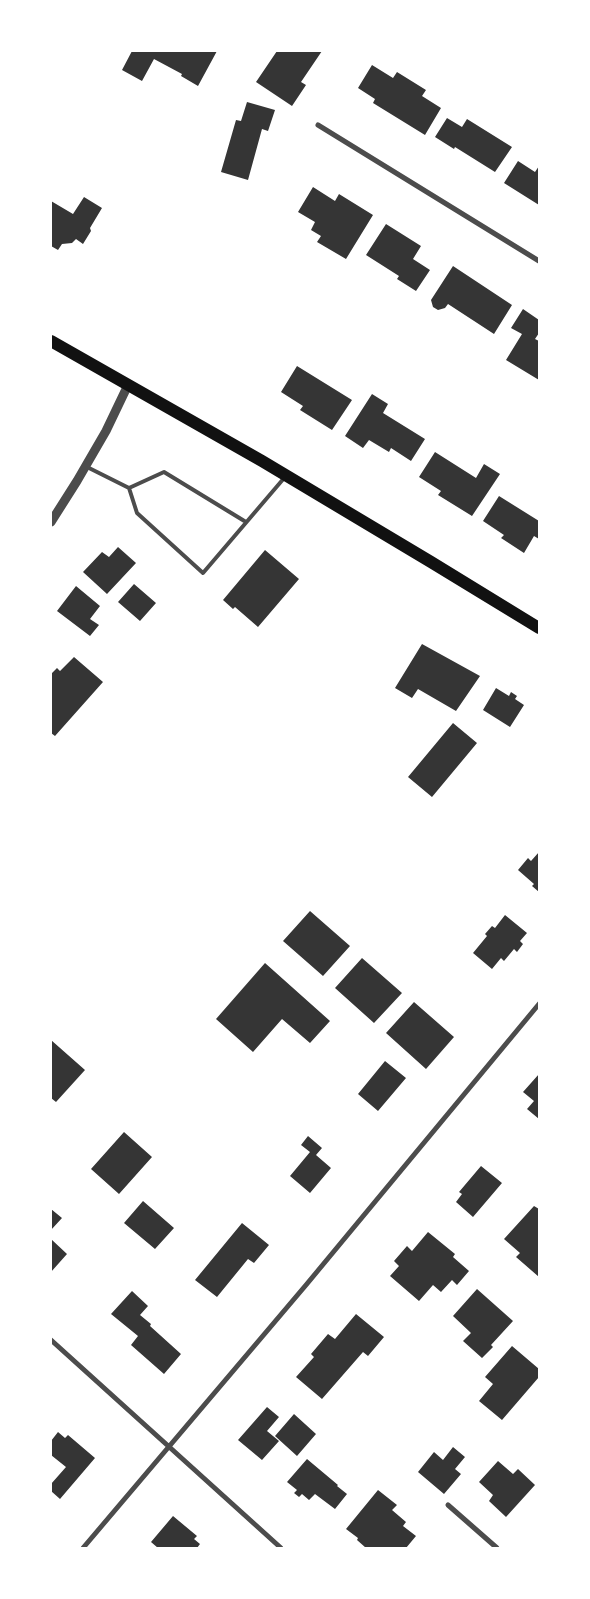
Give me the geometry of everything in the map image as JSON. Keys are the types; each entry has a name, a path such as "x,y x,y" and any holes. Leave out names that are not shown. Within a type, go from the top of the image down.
{"main road":[{"path":"51,342 286,476 539,628"}],"street":[{"path":"318,125 539,261"},
{"path":"51,522 106,430 128,385"},
{"path":"83,1548 312,1278 539,1004"},
{"path":"51,1340 281,1548"},
{"path":"448,1505 497,1548"}],"lane":[{"path":"85,467 129,488 137,513 203,572 286,476"},
{"path":"129,488 164,472 246,522"}],"building":[{"path":"132,51 217,51 198,86 181,76 182,74 154,59 142,81 122,70"},
{"path":"277,51 322,51 301,82 306,85 292,106 256,82"},
{"path":"372,65 393,78 397,72 426,90 422,96 441,108 425,135 373,103 375,99 358,88"},
{"path":"247,102 275,110 268,131 262,129 248,180 221,172 236,120 241,121"},
{"path":"447,118 462,127 467,119 512,147 495,172 435,137"},
{"path":"518,161 535,172 539,166 539,205 504,183"},
{"path":"313,187 335,201 339,194 373,215 346,259 317,242 321,236 311,230 315,222 298,212"},
{"path":"84,197 102,208 83,244 76,239 72,243 62,244 58,250 51,246 51,201 73,214"},
{"path":"386,224 421,246 413,259 430,270 416,291 397,279 399,276 366,255"},
{"path":"453,266 512,305 494,334 448,304 445,308 438,310 433,307 431,300"},
{"path":"523,309 539,320 539,333 535,339 539,341 539,380 506,360 522,334 511,328"},
{"path":"297,366 352,400 332,430 300,410 303,406 281,392"},
{"path":"372,394 388,404 383,413 425,439 411,461 391,448 389,452 369,440 363,448 345,436"},
{"path":"435,452 476,478 484,464 500,474 472,516 438,495 441,491 419,477"},
{"path":"499,496 539,521 539,539 534,536 524,553 501,538 504,535 483,521"},
{"path":"118,547 136,563 107,594 83,572 102,552 109,557"},
{"path":"265,550 299,579 258,627 235,607 233,609 223,600"},
{"path":"134,584 156,603 140,621 118,602"},
{"path":"76,586 100,606 90,619 99,625 90,636 57,611"},
{"path":"422,644 480,676 456,711 418,689 412,698 395,688"},
{"path":"74,657 103,682 55,736 51,733 51,674 57,668 60,671"},
{"path":"496,688 509,696 511,692 517,696 515,699 524,705 510,727 483,710"},
{"path":"453,723 477,743 432,797 408,777"},
{"path":"539,852 539,892 532,886 534,884 518,870 528,858 531,861"},
{"path":"310,911 350,946 323,976 283,941"},
{"path":"505,915 527,933 520,941 523,944 517,952 514,949 504,961 501,958 492,969 473,953 487,936 485,934 492,926 495,928"},
{"path":"362,958 402,993 374,1023 335,988"},
{"path":"265,963 330,1021 310,1043 282,1019 253,1052 216,1019"},
{"path":"414,1002 454,1037 426,1069 386,1033"},
{"path":"51,1040 85,1070 56,1102 51,1098"},
{"path":"385,1061 406,1078 378,1111 358,1094"},
{"path":"539,1074 539,1119 527,1109 534,1101 523,1092"},
{"path":"124,1132 152,1157 119,1194 91,1169"},
{"path":"308,1136 322,1148 316,1155 331,1168 310,1193 290,1176 310,1152 301,1145"},
{"path":"481,1166 502,1183 473,1217 456,1202 462,1194 459,1192"},
{"path":"143,1201 174,1228 155,1249 124,1223"},
{"path":"534,1206 539,1209 539,1277 516,1257 520,1253 504,1239"},
{"path":"51,1209 62,1218 51,1230"},
{"path":"242,1223 269,1245 254,1263 248,1259 217,1297 195,1280"},
{"path":"428,1232 455,1254 453,1257 469,1271 457,1285 452,1280 441,1292 433,1285 419,1301 390,1276 399,1266 394,1261 407,1246 412,1251"},
{"path":"51,1239 67,1254 51,1272"},
{"path":"477,1289 513,1321 482,1358 463,1341 471,1333 453,1316"},
{"path":"132,1291 148,1306 140,1315 181,1354 164,1374 131,1345 138,1336 111,1314"},
{"path":"356,1314 384,1337 368,1356 363,1352 322,1399 296,1377 314,1357 311,1354 328,1334 335,1339"},
{"path":"512,1346 539,1369 539,1377 502,1420 479,1401 493,1384 485,1377"},
{"path":"267,1407 279,1417 267,1431 279,1441 262,1460 238,1440"},
{"path":"294,1414 316,1434 297,1456 275,1436"},
{"path":"58,1432 65,1438 68,1435 95,1458 60,1499 51,1491 51,1484 66,1467 51,1455 51,1441"},
{"path":"453,1447 465,1457 455,1469 461,1474 444,1494 418,1472 434,1452 443,1460"},
{"path":"307,1459 347,1494 335,1509 315,1494 309,1500 302,1494 299,1497 294,1493 297,1490 287,1482"},
{"path":"498,1461 513,1474 518,1469 535,1485 506,1517 489,1501 493,1495 479,1482"},
{"path":"378,1490 397,1505 392,1510 406,1522 403,1526 416,1536 406,1548 366,1548 357,1540 358,1538 346,1529"},
{"path":"173,1516 197,1536 194,1539 200,1544 197,1548 158,1548 151,1542"}]}
